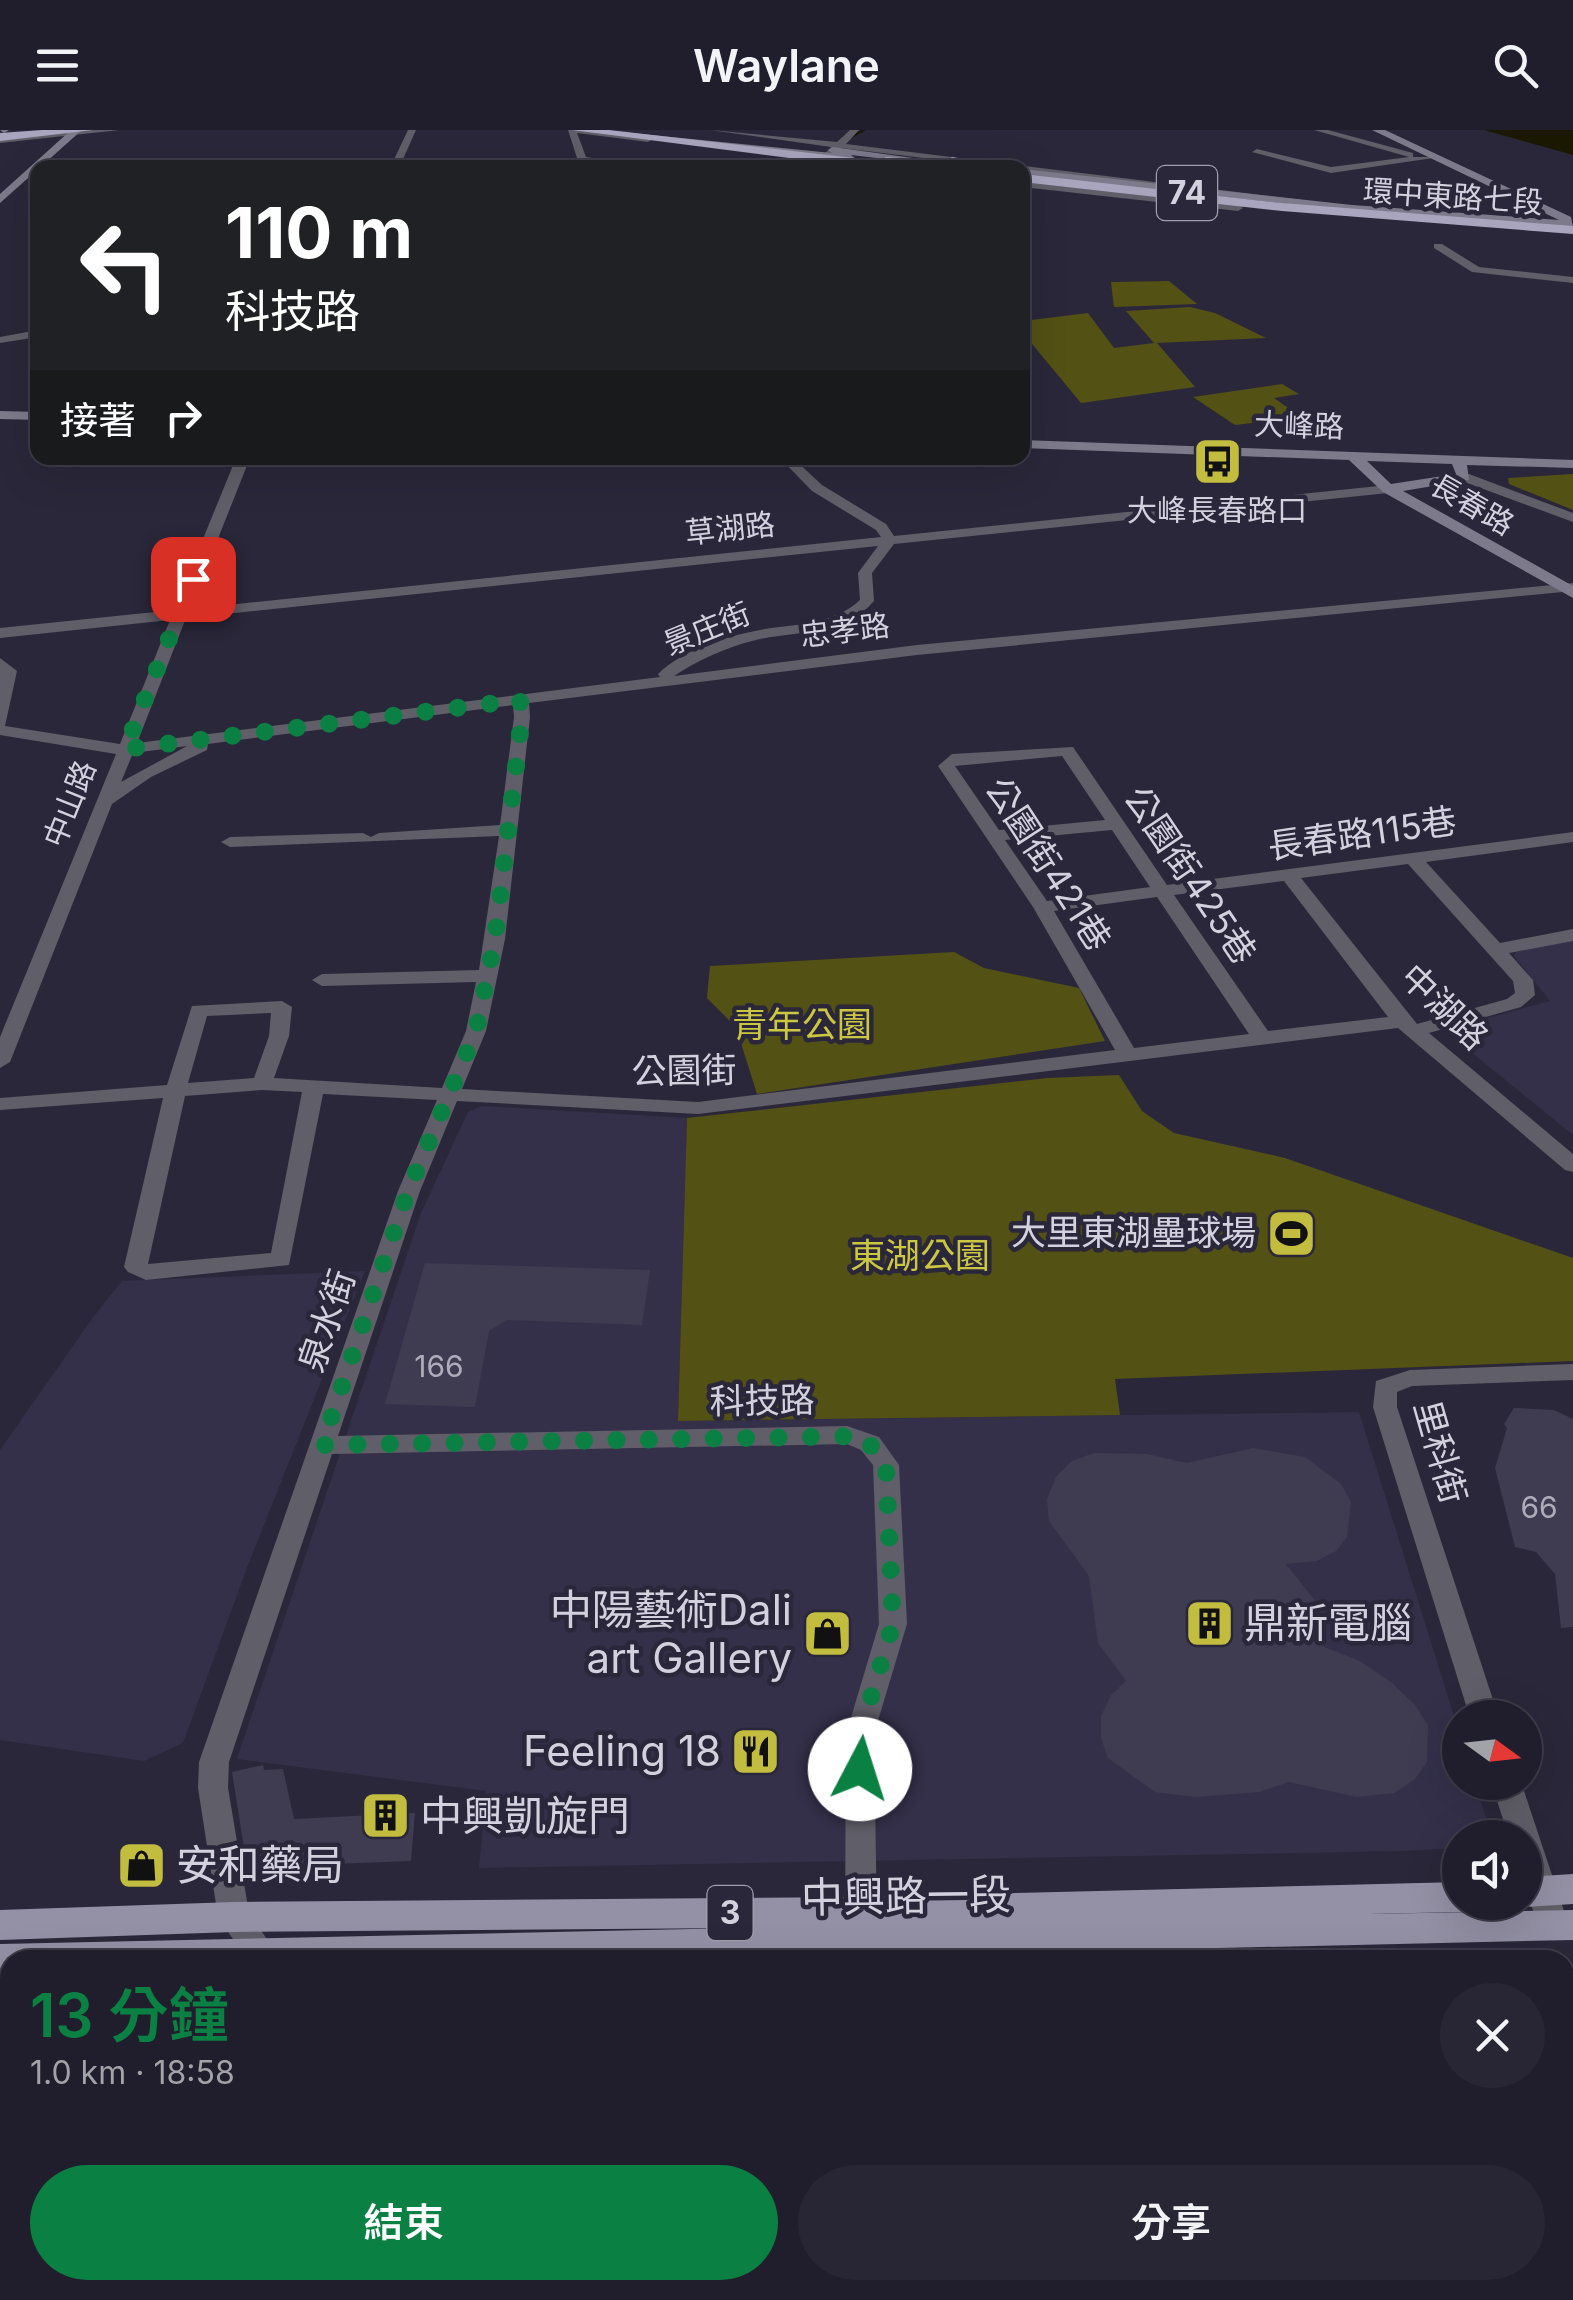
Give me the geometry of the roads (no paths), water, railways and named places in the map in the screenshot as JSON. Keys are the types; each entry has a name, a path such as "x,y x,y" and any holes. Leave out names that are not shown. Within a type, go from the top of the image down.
{"highway":[{"path":"1,134 13,130"},
{"path":"1,134 46,130"},
{"path":"576,130 653,134 895,160"},
{"path":"620,130 870,160"},
{"path":"693,130 938,160"},
{"path":"1,134 79,131"},
{"path":"653,134 845,160"},
{"path":"1030,176 1351,211 1573,226"}],"main road":[{"name":"中興路一段","path":"409,1950 1442,1898"},
{"name":"中興路一段","path":"0,1925 234,1917 861,1928 1563,1925"}],"street":[{"path":"1,134 58,130"},
{"path":"46,160 79,131 116,130"},
{"path":"398,160 412,130"},
{"path":"576,130 582,159"},
{"name":"環中東路七段","path":"576,130 896,160"},
{"name":"環中東路七段","path":"606,130 886,160"},
{"name":"環中東路七段","path":"666,130 873,160"},
{"name":"環中東路七段","path":"714,130 831,154"},
{"path":"831,154 855,130"},
{"path":"1318,130 1429,158"},
{"path":"1376,130 1573,226"},
{"path":"1257,152 1331,170"},
{"path":"1296,174 1429,158"},
{"path":"579,160 591,160"},
{"path":"0,200 30,174"},
{"name":"環中東路七段","path":"1030,176 1331,209 1573,226"},
{"name":"環中東路七段","path":"1030,176 1331,209"},
{"path":"1438,246 1476,270 1569,282"},
{"path":"0,340 30,334"},
{"path":"0,411 30,412"},
{"name":"大峰路","path":"1030,444 1355,459 1461,468 1573,467"},
{"name":"大峰路","path":"1030,452 1355,459"},
{"name":"長春路","path":"1355,459 1388,489 1570,589"},
{"name":"中山路","path":"0,1062 240,465"},
{"path":"793,465 817,488 881,528 890,540"},
{"path":"1461,468 1573,518"},
{"name":"草湖路","path":"0,633 1388,489 1461,468"},
{"name":"景庄街","path":"658,681 676,667 744,638 859,612 868,601 866,573 890,540"},
{"name":"忠孝路","path":"0,730 41,734 83,749 125,749 916,650 1570,589"},
{"path":"0,663 9,671 0,722"},
{"name":"泉水街","path":"234,1917 214,1788 214,1762 408,1191 476,1031 488,976 508,830 522,717 520,700"},
{"path":"101,804 144,773 222,736"},
{"name":"公園街425巷","path":"1066,751 1261,1036"},
{"name":"公園街421巷","path":"1066,751 952,759 946,766 1042,907 1128,1052"},
{"path":"993,836 1115,824"},
{"path":"230,842 508,830"},
{"name":"長春路115巷","path":"1042,907 1415,861 1573,837"},
{"path":"1415,861 1493,950 1573,935"},
{"name":"中湖路","path":"1290,877 1408,1026 1573,1165"},
{"name":"公園街","path":"0,1104 262,1084 698,1108 1261,1036 1408,1026 1522,999 1523,980 1493,950"},
{"path":"322,980 488,976"},
{"path":"262,1084 279,1036 282,1007 199,1010 175,1092 136,1267 146,1272 281,1260 314,1086"},
{"name":"里科街","path":"1479,1700 1384,1407 1385,1387 1410,1378 1573,1372"},
{"name":"科技路","path":"322,1445 846,1435 863,1436 872,1443 886,1464 893,1624 860,1734 861,1928"},
{"path":"1546,1890 1563,1925"},
{"path":"234,1917 260,1950"}],"waterway":[{"path":"851,137 864,130"}],"place":[{"name":"大峰長春路口","path":"1217,462"},
{"name":"大里東湖壘球場","path":"1291,1233"},
{"name":"鼎新電腦","path":"1209,1623"},
{"name":"中陽藝術Dali art Gallery","path":"827,1634"},
{"name":"Feeling 18","path":"756,1751"},
{"name":"中興凱旋門","path":"385,1816"},
{"name":"安和藥局","path":"141,1865"}],"park label":[{"name":"青年公園","path":"802,1025"},
{"name":"東湖公園","path":"920,1256"}]}
